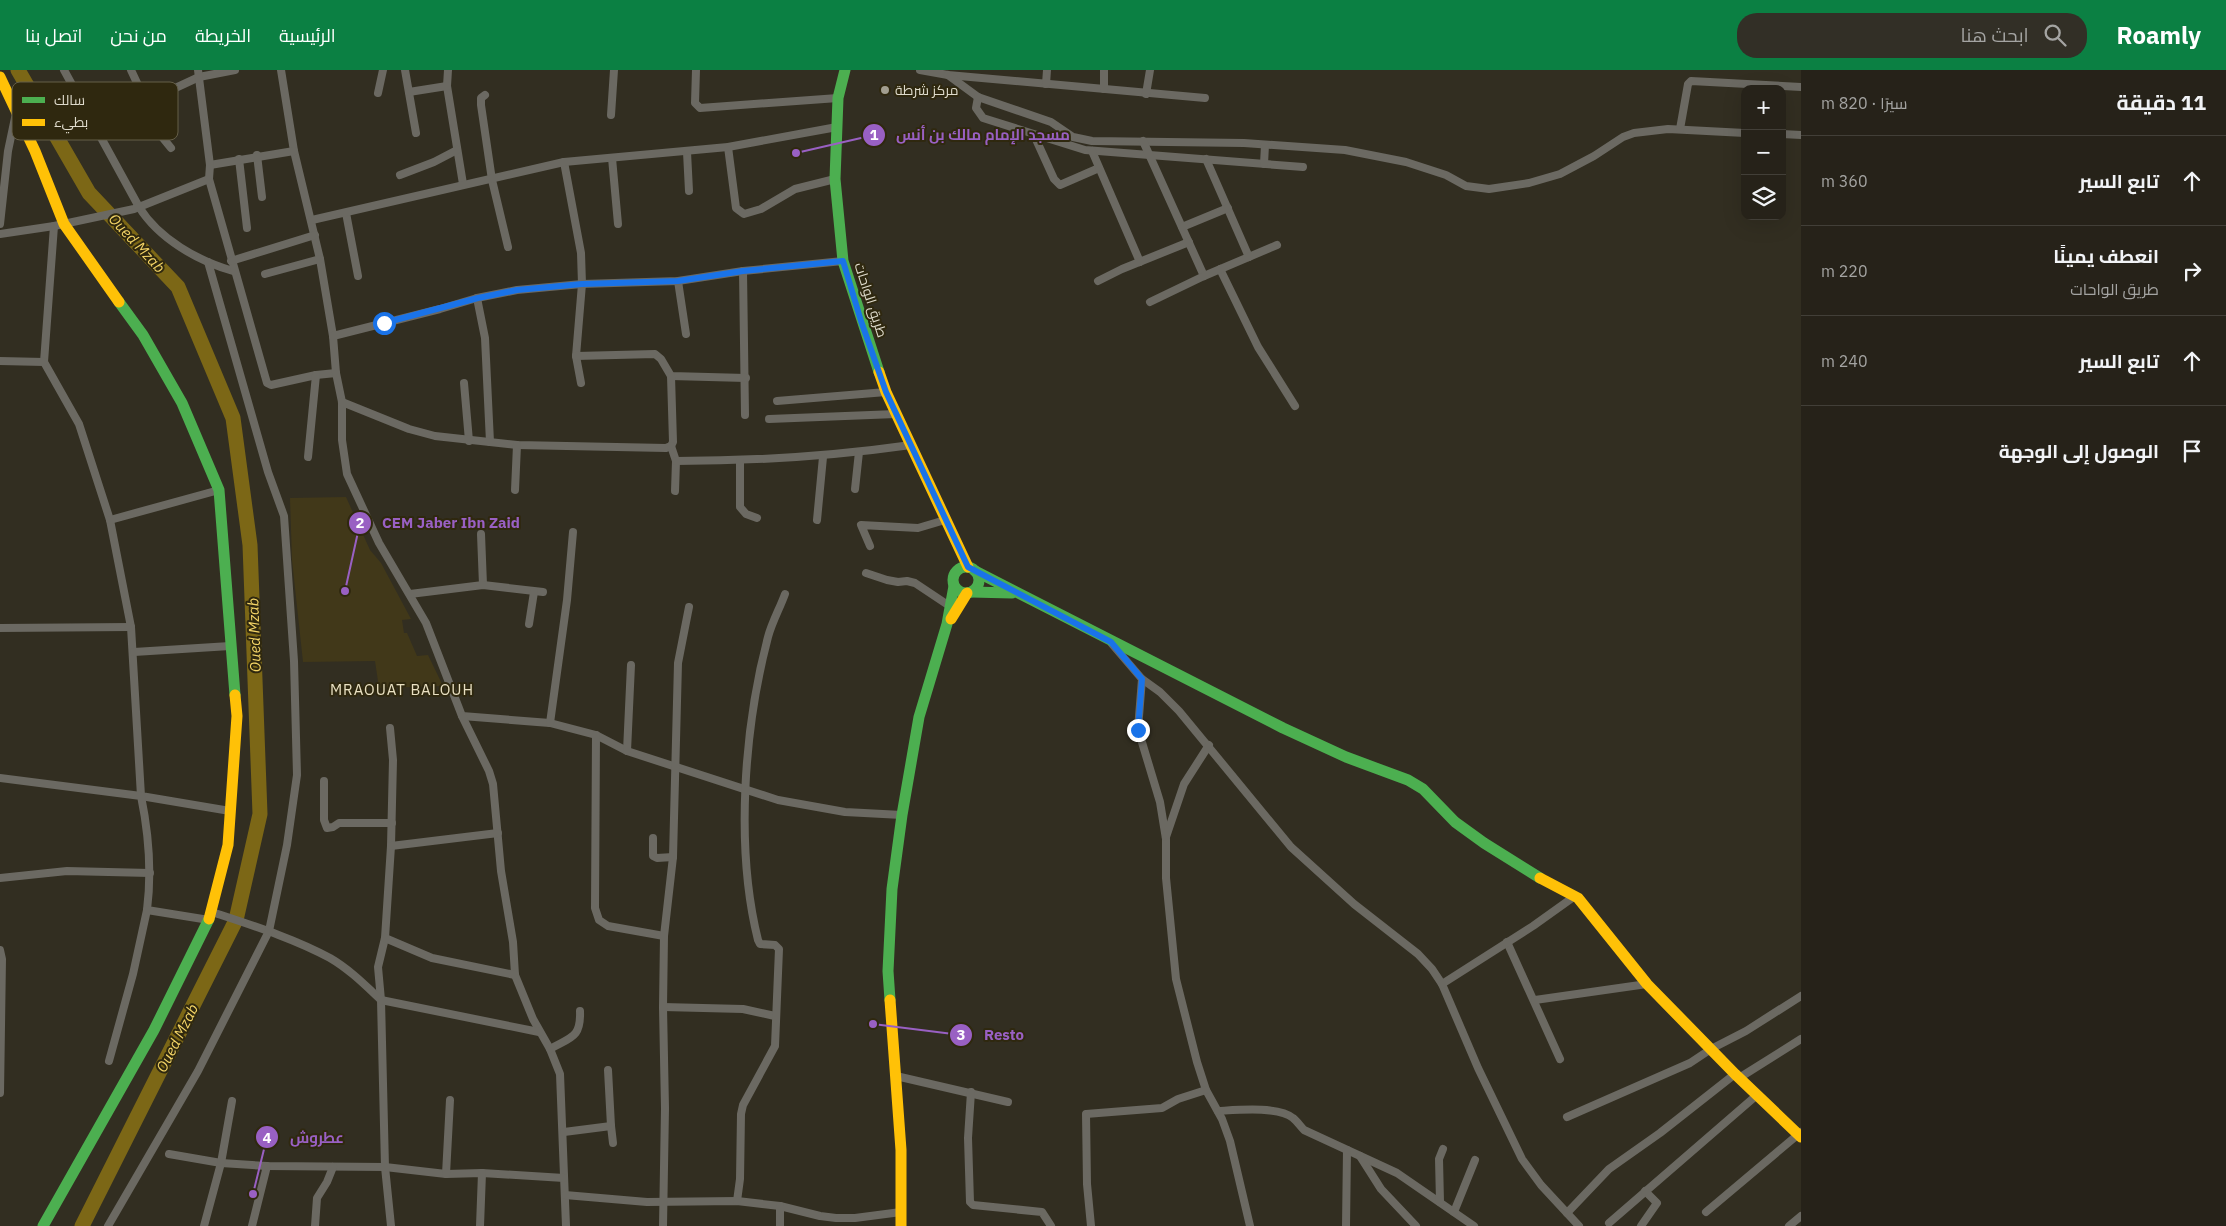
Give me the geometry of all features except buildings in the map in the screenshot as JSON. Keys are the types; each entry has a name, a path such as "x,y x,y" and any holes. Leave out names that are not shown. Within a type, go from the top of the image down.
{"street":[{"path":"64,70 70,82"},
{"path":"131,70 137,82"},
{"path":"178,84 199,73 235,70"},
{"path":"281,70 294,151 304,199 312,220 333,336 336,373 342,402 342,440 347,474 379,543 426,623 462,716 489,771 498,833 501,871 513,942 515,975 539,1032 550,1049 560,1074 564,1132 566,1226"},
{"path":"378,93 383,70"},
{"path":"405,70 416,133"},
{"path":"448,70 447,86 463,184"},
{"path":"611,115 614,70"},
{"path":"696,70 695,103 700,108 838,98"},
{"name":"طريق الواحات","path":"845,70 838,98 835,179 843,261 861,321 886,392 967,570"},
{"path":"920,70 948,75 1205,98"},
{"path":"999,80 1000,70"},
{"path":"1046,84 1047,70"},
{"path":"1104,70 1104,89"},
{"path":"1146,94 1150,70"},
{"path":"199,73 210,164 209,179 233,271 267,383 271,385 316,375 336,373"},
{"path":"948,75 978,98 1051,122 1073,137 1092,141 1265,144 1345,150 1431,169 1474,188 1489,189 1529,183 1560,174 1594,156 1618,140 1634,133 1648,130 1741,132"},
{"path":"0,77 12,104"},
{"path":"1680,130 1688,84 1691,81 1801,87"},
{"path":"409,92 447,86"},
{"path":"485,94 481,98 481,105 492,180 508,247"},
{"path":"978,98 976,108 980,115 1034,135 1092,151 1303,167"},
{"path":"0,224 4,152 12,126"},
{"path":"312,220 564,162 728,147 837,127"},
{"path":"1786,134 1801,135"},
{"path":"1034,135 1058,184 1063,185 1099,168"},
{"path":"30,140 63,224 143,336 165,371 182,404 219,490 237,716 228,845 210,916 154,1030 43,1226"},
{"path":"101,140 136,208 158,232 208,262 233,271"},
{"path":"165,140 171,148"},
{"path":"1143,142 1204,276"},
{"path":"1264,164 1265,144"},
{"path":"728,147 736,208 740,213 744,214 761,209 795,189 835,179"},
{"path":"400,176 457,150"},
{"path":"210,164 257,155 294,151"},
{"path":"1092,151 1140,262"},
{"path":"687,152 689,191"},
{"path":"257,155 262,197"},
{"path":"612,158 618,224"},
{"path":"239,159 247,228"},
{"path":"1206,159 1249,257"},
{"path":"564,162 581,253 582,284 576,356 581,383"},
{"path":"0,234 63,224 136,208 209,179"},
{"path":"1182,227 1228,208"},
{"path":"346,213 358,276"},
{"path":"63,224 44,362 79,424 110,520 131,627 134,652 141,796 149,837 150,873 147,910 133,974 109,1061"},
{"path":"231,261 315,235"},
{"path":"1098,281 1189,242"},
{"path":"1150,302 1204,276 1277,245"},
{"path":"265,274 320,259"},
{"path":"333,336 440,310 478,298 517,290 582,284 678,281 743,271 843,261"},
{"path":"108,1226 198,1071 270,931 287,845 296,775 294,662 284,516 268,472 208,262"},
{"path":"1220,269 1258,347 1295,406"},
{"path":"743,271 746,378 745,415"},
{"path":"678,281 686,334"},
{"path":"478,298 484,338 490,442"},
{"path":"576,356 655,354 661,359 671,376 673,442 671,446 676,461 675,491"},
{"path":"0,362 44,362"},
{"path":"308,457 316,375"},
{"path":"671,376 746,378"},
{"path":"464,383 469,441"},
{"path":"777,401 886,392"},
{"path":"342,402 409,429 435,436 469,441 517,445 666,448 671,446"},
{"path":"769,419 896,414"},
{"path":"515,490 517,445"},
{"path":"676,461 740,461 823,456 911,445"},
{"path":"856,489 859,452"},
{"path":"817,520 823,456"},
{"path":"740,461 740,507 746,514 756,518"},
{"path":"110,520 219,490"},
{"path":"870,546 861,525 918,528 946,522"},
{"path":"550,723 567,600 573,532"},
{"path":"481,534 483,585"},
{"path":"901,1226 901,1150 888,971 892,889 902,815 919,717 946,626 954,586 953,578 967,570"},
{"path":"946,626 969,593 979,583 967,570"},
{"path":"967,570 1283,728 1346,757 1416,784 1438,802 1456,822 1484,843 1531,874 1575,896 1600,923 1647,984 1737,1076 1800,1134 1706,1212"},
{"path":"866,573 887,580 915,583 950,607"},
{"path":"410,594 483,585 542,592"},
{"path":"954,586 960,592 1016,594"},
{"path":"529,624 534,592"},
{"path":"737,1201 740,1179 741,1114 743,1105 775,1046 778,948 775,945 764,946 759,943 749,902 745,857 746,790 756,695 769,635 785,594"},
{"path":"663,1226 665,1108 662,1007 664,936 673,857 678,662 689,607"},
{"path":"0,628 131,627"},
{"path":"1111,642 1142,679 1168,698 1209,745 1291,847 1354,904 1418,954 1442,984 1478,1068 1522,1159 1541,1185 1579,1226"},
{"path":"134,652 230,646"},
{"path":"627,751 631,665"},
{"path":"1142,679 1138,730 1156,788 1166,839 1166,878 1176,979 1194,1053 1206,1090 1218,1111 1230,1142 1250,1226"},
{"path":"462,716 550,723 596,735 627,751 746,790 807,806 845,812 902,815"},
{"path":"390,728 393,760 391,846 385,938 378,967 385,1167 391,1226"},
{"path":"596,735 594,886 597,914 602,924 608,926 664,936"},
{"path":"1166,839 1184,784 1209,745"},
{"path":"0,778 141,796 230,811"},
{"path":"324,781 324,820 327,828 333,828 339,823 392,823"},
{"path":"391,846 498,833"},
{"path":"653,838 653,856 657,858 673,857"},
{"path":"0,878 67,872 150,873"},
{"path":"1442,984 1575,896"},
{"path":"147,910 210,916 270,931 331,958 364,984 380,1000 539,1032"},
{"path":"385,938 432,958 515,975"},
{"path":"1507,942 1535,1000 1560,1059"},
{"path":"0,950 2,959 0,1093"},
{"path":"1535,1000 1647,984"},
{"path":"1567,1117 1672,1072 1746,1031 1801,996"},
{"path":"662,1007 743,1009 775,1016"},
{"path":"550,1049 577,1033 581,1025 580,1011"},
{"path":"1567,1214 1609,1169 1737,1076 1801,1039"},
{"path":"608,1070 613,1143"},
{"path":"896,1076 1008,1102"},
{"path":"1091,1226 1087,1184 1086,1114 1162,1108 1178,1099 1206,1090"},
{"path":"971,1092 968,1138 970,1202 973,1205 1042,1212 1051,1226"},
{"path":"1609,1223 1757,1095"},
{"path":"446,1174 450,1100"},
{"path":"204,1226 221,1163 232,1101"},
{"path":"1218,1111 1253,1110 1288,1115 1304,1130 1397,1173 1474,1226"},
{"path":"564,1132 611,1126"},
{"path":"1346,1226 1347,1150"},
{"path":"1440,1202 1439,1159 1443,1150"},
{"path":"170,1154 221,1163 267,1166 385,1167 446,1174 482,1173 564,1178"},
{"path":"1359,1155 1382,1189 1416,1226"},
{"path":"1454,1212 1475,1160"},
{"path":"252,1226 267,1166"},
{"path":"315,1226 316,1198 327,1182 333,1167"},
{"path":"480,1226 482,1173"},
{"path":"1641,1226 1657,1203 1646,1191"},
{"path":"565,1195 625,1201 737,1201 780,1206 836,1218 856,1218 901,1212"},
{"path":"780,1206 780,1226"},
{"path":"1789,1226 1801,1216"}],"shaded area":[{"path":"346,497 370,550 381,563 411,619 402,620 404,633 407,633 417,656 428,655 443,686 379,688 375,661 303,662 292,560 290,498"}],"waterway":[{"name":"Oued Mzab","path":"18,70 25,82"},
{"name":"Oued Mzab","path":"58,140 89,193 178,287 233,418 250,545 260,814 236,920 82,1226"}],"traffic: fast":[{"path":"845,70 838,98 835,179 843,261 879,372"},
{"path":"119,302 143,335 182,403 219,490 235,695"},
{"path":"966,567 975,571 979,580 975,589 966,593 957,589 953,580 957,571 966,567"},
{"path":"975,571 1283,728 1346,757 1408,780 1423,789 1455,822 1484,843 1540,878"},
{"path":"890,1000 888,971 892,889 902,815 919,717 947,624 954,586"},
{"path":"971,592 1012,593"},
{"path":"43,1226 154,1030 209,919"}],"traffic: slow":[{"path":"0,77 12,102"},
{"path":"30,140 64,224 119,302"},
{"path":"879,372 886,392 968,567"},
{"path":"951,619 967,593"},
{"path":"209,919 228,845 237,716 235,695"},
{"path":"1540,878 1578,898 1647,984 1735,1074 1801,1137"},
{"path":"890,1000 901,1150 901,1226"}],"place":[{"name":"مركز شرطة","path":"885,90"},
{"name":"مسجد الإمام مالك بن أنس","path":"796,153"},
{"name":"CEM Jaber Ibn Zaid","path":"345,591"},
{"name":"Resto","path":"873,1024"},
{"name":"عطروش","path":"253,1194"}],"district":[{"name":"MRAOUAT BALOUH","path":"402,689"}],"route":[{"path":"384,323 440,310 478,298 517,290 582,284 678,281 743,271 843,261 861,321 886,392 968,567 1016,594 1063,616 1111,642 1142,679 1138,730"}]}
